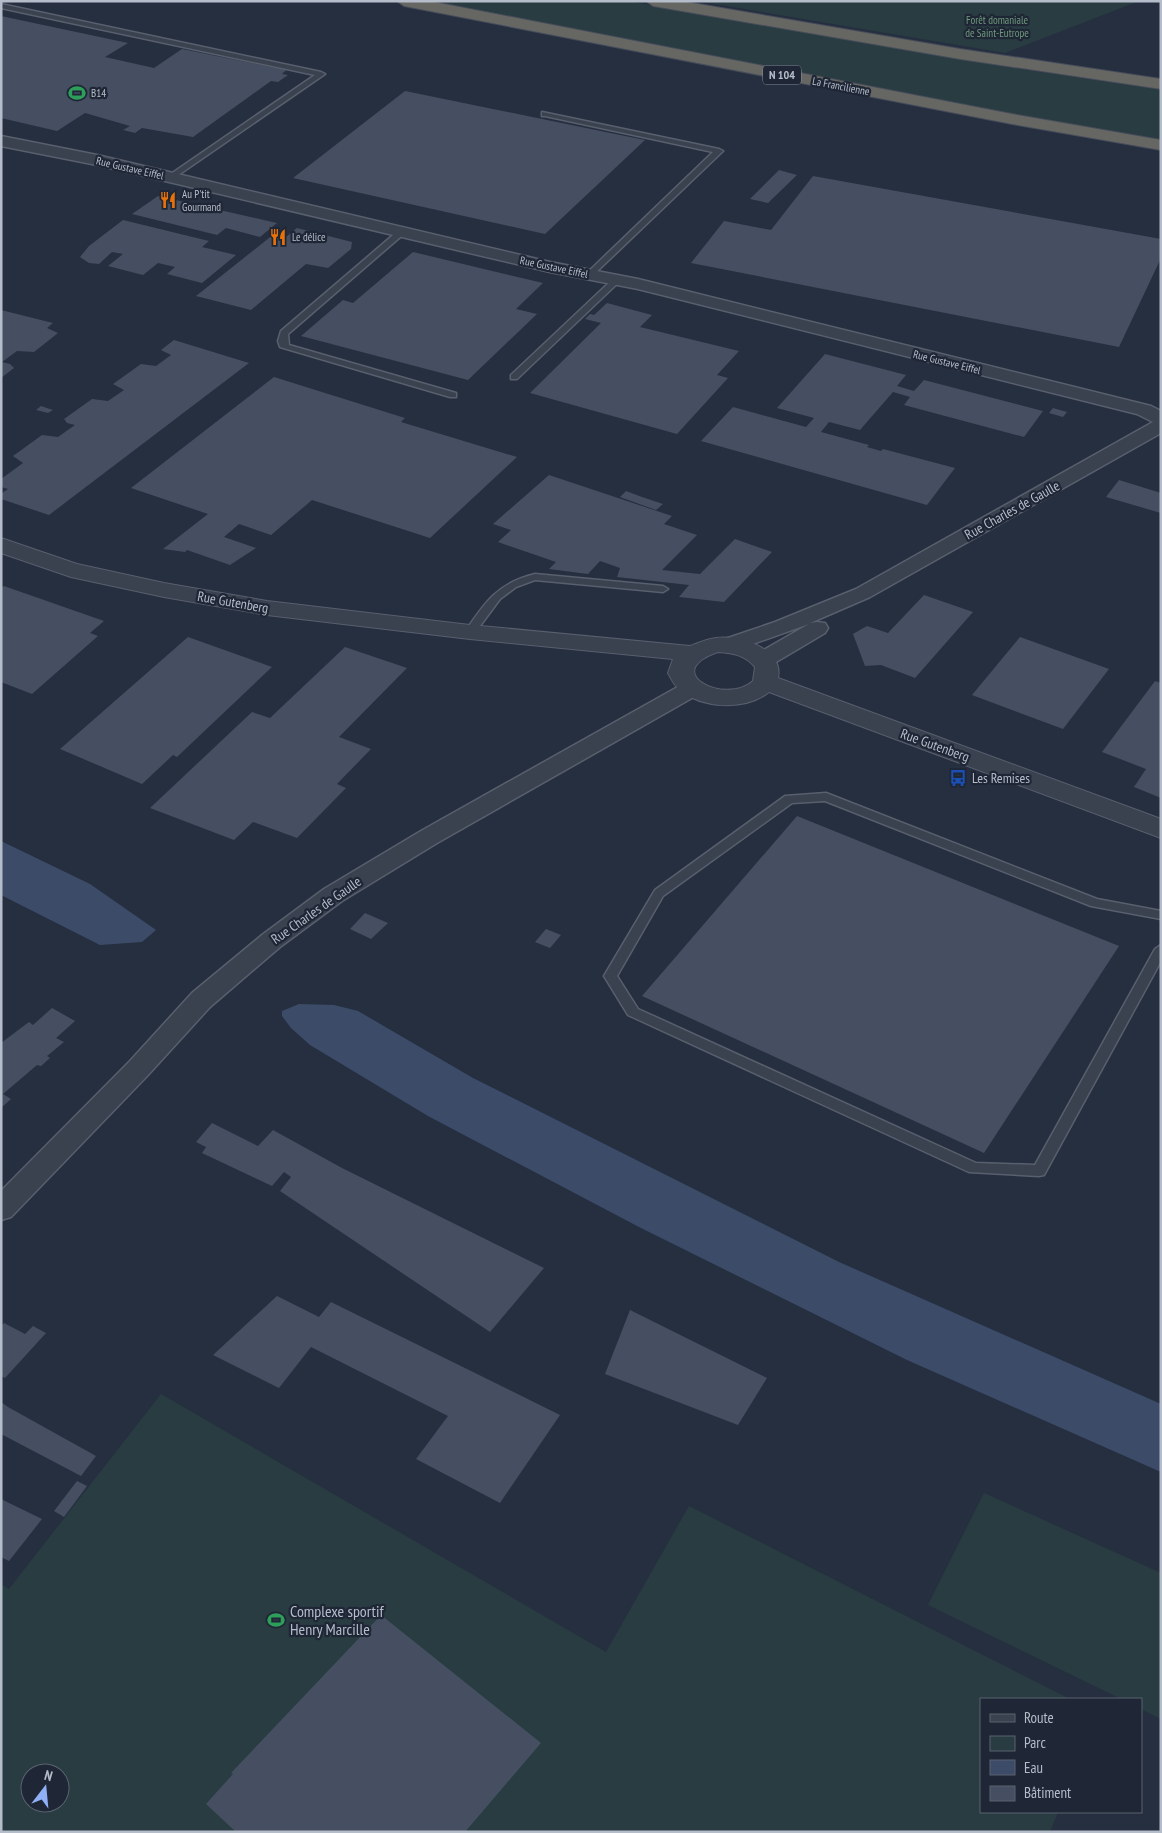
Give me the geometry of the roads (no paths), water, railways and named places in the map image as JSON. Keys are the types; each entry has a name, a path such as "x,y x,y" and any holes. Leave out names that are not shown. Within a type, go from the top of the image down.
{"highway":[{"name":"La Francilienne","path":"404,1 984,114 1161,145"},
{"path":"652,1 960,54 1161,84"}],"street":[{"name":"Rue Gustave Eiffel","path":"1,141 617,280 1104,401 1128,426 1156,428"},
{"name":"Rue Charles de Gaulle","path":"730,645 783,627 863,593 1156,428"},
{"name":"Rue Gutenberg","path":"1,545 71,570 164,590 267,608 470,632 690,653"},
{"name":"Rue Charles de Gaulle","path":"764,671 863,593"},
{"name":"Rue Gutenberg","path":"470,632 632,658 686,682"},
{"path":"716,644 730,645 744,648 764,671 757,690 735,698 718,698 686,682 680,667 683,660 690,653 716,644"},
{"name":"Rue Gutenberg","path":"764,671 1161,829"},
{"name":"Rue Charles de Gaulle","path":"4,1203 139,1068 201,1000 271,941 332,895 686,682"}],"lane":[{"path":"1,6 321,74 171,178"},
{"path":"545,114 719,151 590,275"},
{"path":"402,232 284,333 283,341 285,347 453,395"},
{"path":"514,377 617,280"},
{"path":"470,632 496,596 520,581 535,577 663,589"},
{"path":"1161,915 1095,903 826,797 789,799 659,893 610,976 633,1012 956,1160 974,1168 1039,1171 1161,949"}],"water":[{"path":"1,841 90,884 156,930 142,942 100,945 1,895"},
{"path":"299,1004 334,1005 358,1011 473,1078 839,1262 1161,1404 1161,1472 907,1360 639,1227 428,1116 310,1045 291,1028 282,1016 282,1011"}],"place":[{"name":"B14","path":"77,93"},
{"name":"Au P'tit Gourmand","path":"168,200"},
{"name":"Le délice","path":"278,237"},
{"name":"Les Remises","path":"958,778"},
{"name":"Complexe sportif Henry Marcille","path":"276,1620"}],"park label":[{"name":"Forêt domaniale de Saint-Eutrope","path":"997,26"}]}
